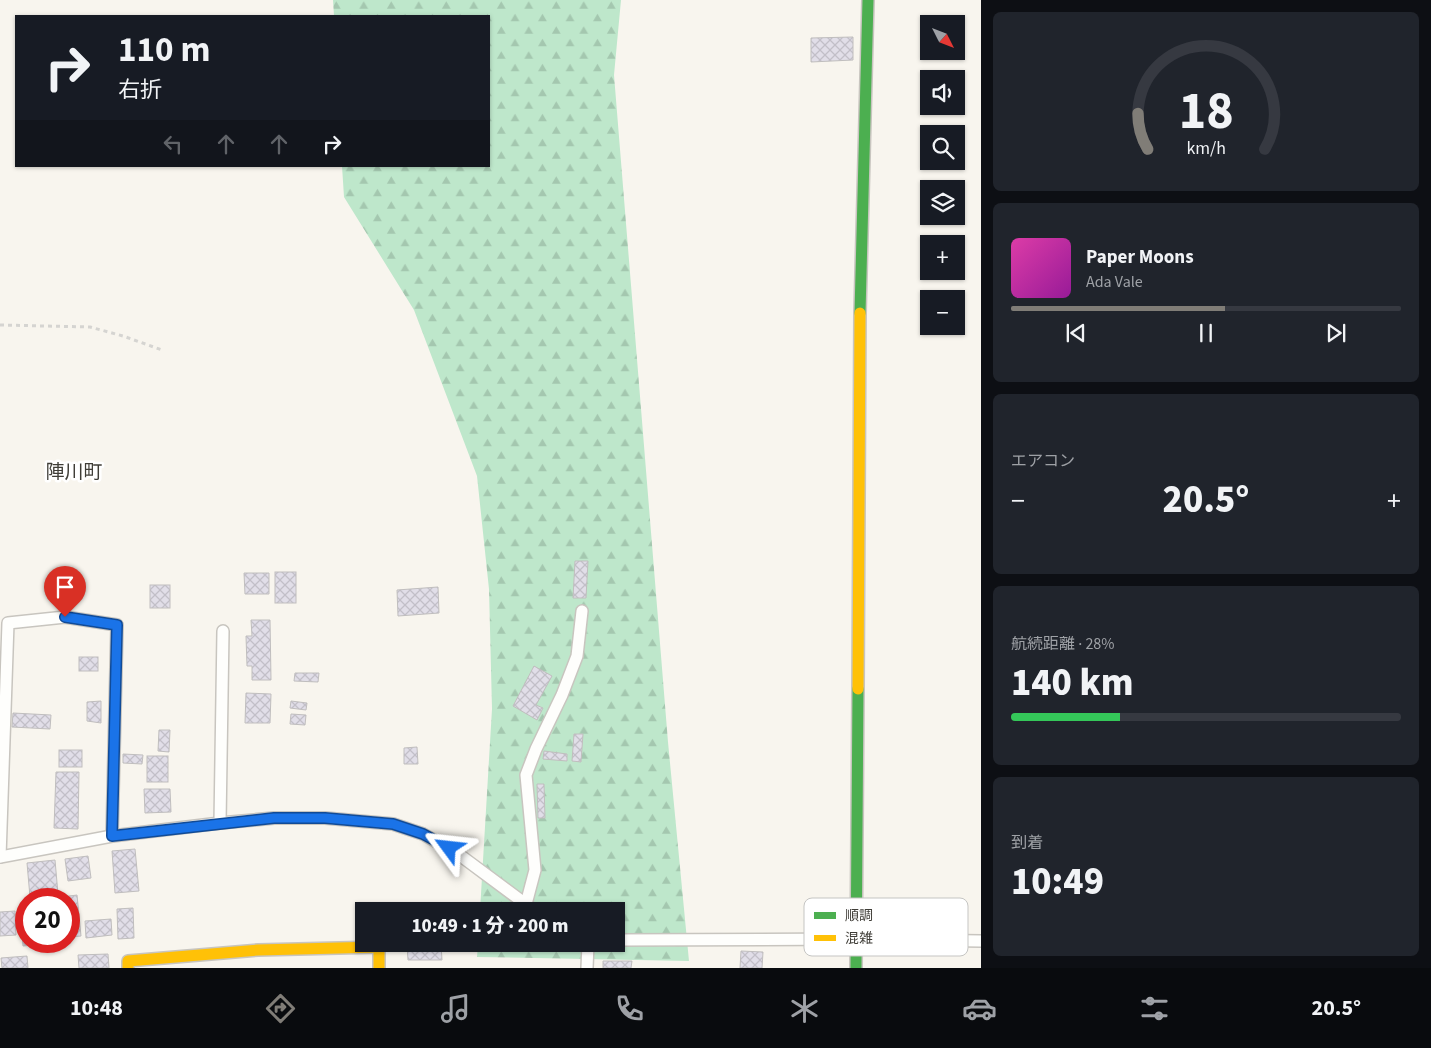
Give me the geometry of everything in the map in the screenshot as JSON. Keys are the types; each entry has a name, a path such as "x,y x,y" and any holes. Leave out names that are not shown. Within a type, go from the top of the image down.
{"street":[{"path":"857,898 860,320 868,0"},
{"path":"128,968 128,961 258,950 379,947 379,968"}],"lane":[{"path":"532,902 535,870 526,775 536,748 562,695 577,656 582,611"},
{"path":"112,836 117,625 65,617 8,623 2,714 0,857 112,836 220,823 274,818 325,818 393,824 423,834 461,856 523,902"},
{"path":"220,823 223,631"},
{"path":"625,940 804,939"},
{"path":"968,941 981,941"},
{"path":"587,968 588,952"}],"path":[{"path":"0,325 90,327 162,350"}],"green space":[{"path":"333,0 621,0 614,75 668,742 689,961 477,957 477,952 625,952 625,902 481,902 492,709 489,589 477,476 414,310 344,197 342,167 490,167 490,15 334,15"}],"building":[{"path":"853,37 853,60 811,62 811,38"},
{"path":"575,561 588,561 586,598 573,598"},
{"path":"275,572 296,572 296,603 275,603"},
{"path":"244,573 269,573 269,594 245,594"},
{"path":"150,585 170,585 170,608 150,608"},
{"path":"438,587 439,613 398,616 397,590"},
{"path":"251,620 270,620 271,680 252,680 252,666 247,666 246,636 252,636"},
{"path":"79,657 98,657 98,671 79,671"},
{"path":"534,666 552,676 536,705 543,708 537,720 513,706"},
{"path":"295,673 319,673 318,682 294,681"},
{"path":"246,693 271,694 270,723 245,723"},
{"path":"101,701 101,723 87,721 87,702"},
{"path":"291,701 307,703 306,710 290,708"},
{"path":"13,713 51,715 50,729 12,727"},
{"path":"291,714 306,715 305,725 290,724"},
{"path":"159,730 170,730 169,752 158,751"},
{"path":"574,734 583,734 581,762 572,761"},
{"path":"417,747 418,764 404,764 404,748"},
{"path":"59,750 82,750 82,767 59,767"},
{"path":"544,751 567,754 567,761 543,759"},
{"path":"123,754 143,755 142,764 123,763"},
{"path":"147,756 168,756 168,782 147,782"},
{"path":"56,772 79,772 78,829 54,828"},
{"path":"537,784 544,784 545,818 538,818"},
{"path":"144,789 170,789 171,812 145,813"},
{"path":"135,849 139,891 115,893 112,851"},
{"path":"88,856 91,878 68,881 65,859"},
{"path":"55,860 57,888 29,888 27,863"},
{"path":"133,908 134,938 118,939 117,909"},
{"path":"15,911 15,935 0,936 0,912"},
{"path":"111,919 112,935 86,938 85,921"},
{"path":"741,951 763,952 762,968 740,968"},
{"path":"408,952 442,952 442,960 408,960"},
{"path":"108,954 109,968 79,968 78,955"},
{"path":"27,956 28,968 2,968 1,958"},
{"path":"603,961 632,961 631,968 603,968"}],"traffic: fast":[{"path":"860,313 868,0"},
{"path":"857,898 858,689"},
{"path":"856,956 856,968"}],"traffic: slow":[{"path":"858,689 860,313"},
{"path":"128,968 128,961 258,950 379,947 379,968"}],"district":[{"name":"陣川町","path":"74,472"}],"route":[{"path":"65,617 117,625 112,836 274,818 325,818 393,824 423,834 449,848"}]}
